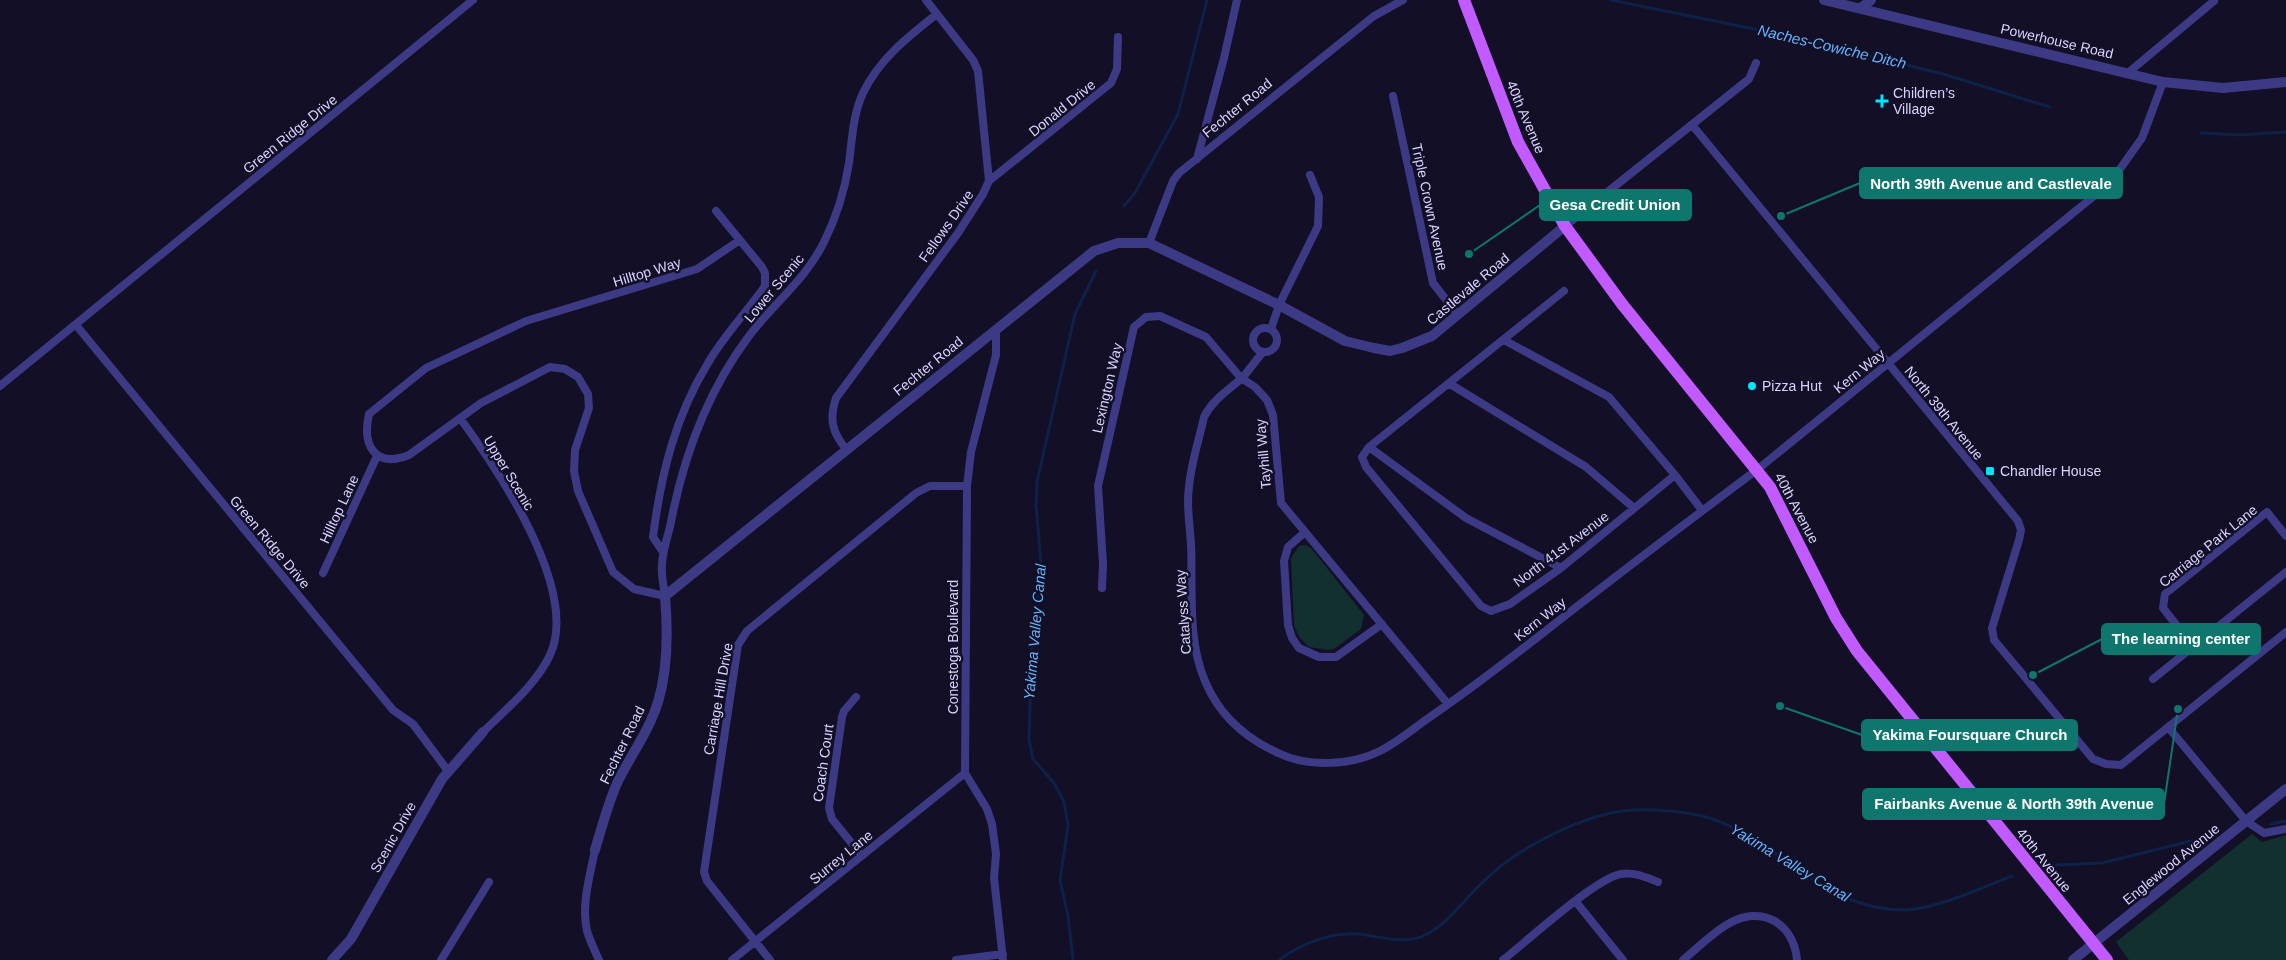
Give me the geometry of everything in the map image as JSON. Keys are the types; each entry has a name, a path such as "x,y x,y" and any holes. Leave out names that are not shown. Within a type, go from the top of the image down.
{"main road":[{"name":"40th Avenue","path":"1464,0 1518,142 1565,226 1622,304 1770,486 1836,618 1857,651 2048,890 2107,960"}],"street":[{"name":"Green Ridge Drive","path":"0,386 473,0"},
{"name":"Fellows Drive","path":"847,450 839,441 831,424 832,410 836,398 958,233 983,194 989,180 978,72 973,60 926,0"},
{"path":"1197,159 1224,58 1236,0"},
{"name":"Fechter Road","path":"595,850 618,782 644,734 657,703 666,654 666,596 1094,252 1118,244 1148,243 1173,180 1374,16 1403,0"},
{"name":"Powerhouse Road","path":"1824,0 2163,82 2223,88 2286,82"},
{"path":"1861,8 1871,0"},
{"path":"2128,72 2214,1"},
{"name":"Lower Scenic","path":"666,596 662,568 663,552 678,483 694,433 710,398 749,336 812,262 833,222 848,165 854,126 862,94 874,74 894,51 937,14"},
{"name":"Donald Drive","path":"989,180 1111,83 1117,69 1118,36"},
{"name":"Castlevale Road","path":"1148,243 1279,305 1345,341 1390,350 1417,343 1432,336 1565,226 1694,126 1750,79 1756,63"},
{"name":"Kern Way","path":"1482,681 1701,509 1758,469 2110,183 2142,138 2163,82"},
{"name":"Triple Crown Avenue","path":"1393,96 1433,283 1458,315"},
{"name":"North 39th Avenue","path":"1694,126 2018,521 2021,530 2019,540 1992,628 1994,640 2093,759 2106,764 2121,765 2168,727"},
{"name":"Catalyss Way","path":"1310,176 1319,197 1318,226 1279,305 1271,329 1276,334 1276,346 1270,351 1263,352 1241,378 1215,400 1204,417 1188,488 1195,644 1204,680 1225,715 1247,736 1281,754 1313,762 1358,759 1379,752 1482,681"},
{"path":"663,552 653,537 658,502 666,461 686,402 709,362 765,286 766,279 762,267 716,211"},
{"name":"Hilltop Way","path":"377,456 366,437 369,414 426,368 526,322 697,269 740,240"},
{"path":"1560,568 1466,518 1369,447 1564,291"},
{"name":"Lexington Way","path":"1102,588 1103,564 1098,486 1134,327 1146,317 1153,315 1206,337 1241,378"},
{"name":"Green Ridge Drive","path":"76,325 386,703 412,724 448,771"},
{"path":"1263,352 1254,344 1253,336 1259,329 1271,329"},
{"name":"Conestoga Boulevard","path":"965,773 967,486 971,452 996,355 998,342 996,330"},
{"path":"1504,340 1609,397 1701,509"},
{"path":"377,456 398,460 409,455 481,403 550,367 565,369 578,377 588,394 589,408 575,450 574,471 578,491 613,572 634,589 666,596"},
{"name":"Tayhill Way","path":"1241,378 1255,387 1271,407 1281,503 1448,704"},
{"path":"1450,384 1586,467 1634,508"},
{"name":"Upper Scenic","path":"460,418 493,463 534,541 553,587 558,628 550,655 532,682 483,732"},
{"name":"North 41st Avenue","path":"1369,447 1362,458 1366,467 1481,606 1491,611 1510,604 1560,568 1675,475"},
{"name":"Hilltop Lane","path":"323,573 377,456"},
{"name":"Carriage Hill Drive","path":"770,960 707,881 704,872 738,645 747,631 916,493 930,486 967,486"},
{"name":"Carriage Park Lane","path":"2193,646 2163,608 2165,594 2267,512 2286,536"},
{"path":"1305,532 1288,547 1284,561 1288,625 1292,638 1299,648 1319,658 1336,657 1382,624"},
{"path":"2153,678 2286,572"},
{"path":"2286,632 2168,727 2246,821 2264,832 2286,829"},
{"name":"Coach Court","path":"856,697 844,711 842,717 829,808 832,819 862,856"},
{"name":"Scenic Drive","path":"332,960 351,938 448,771 483,732"},
{"path":"956,960 1003,957 994,878 996,854 992,824 987,809 965,773"},
{"name":"Surrey Lane","path":"732,960 965,773"},
{"name":"Englewood Avenue","path":"2073,960 2286,789"},
{"path":"595,850 587,894 585,918 587,932 599,960"},
{"path":"1503,960 1600,882 1619,874 1634,873 1658,882"},
{"path":"441,960 489,882"},
{"path":"1576,902 1624,960"},
{"path":"1684,960 1728,924 1753,916 1768,918 1782,924 1795,942 1797,960"}],"green space":[{"path":"1306,545 1312,549 1364,615 1361,629 1334,649 1309,647 1300,638 1294,626 1291,558 1299,546"},
{"path":"2252,834 2262,842 2286,835 2286,960 2129,960 2116,942"}],"waterway":[{"name":"Yakima Valley Canal","path":"1124,206 1135,193 1178,114 1207,0"},
{"name":"Naches-Cowiche Ditch","path":"1611,0 1784,35 1943,74 2050,107"},
{"name":"Naches-Cowiche Ditch","path":"2201,133 2240,135 2286,132"},
{"name":"Yakima Valley Canal","path":"1073,960 1068,916 1060,880 1068,825 1064,802 1054,783 1033,759 1029,740 1032,625 1042,576 1036,504 1037,482 1075,314 1096,271"},
{"name":"Yakima Valley Canal","path":"1279,960 1297,948 1317,940 1338,935 1359,934 1399,940 1415,939 1423,936 1448,919 1496,870 1529,847 1586,820 1623,811 1674,811 1723,823 1746,834 1830,890 1852,900 1877,907 1904,910 1916,909 1944,902 2012,876"},
{"name":"Yakima Valley Canal","path":"2271,824 2286,821"},
{"name":"Yakima Valley Canal","path":"2056,865 2102,863 2195,840"}],"place":[{"name":"Children’s Village","path":"1882,101"},
{"name":"North 39th Avenue and Castlevale","path":"1781,216"},
{"name":"Gesa Credit Union","path":"1469,254"},
{"name":"Pizza Hut","path":"1752,386"},
{"name":"Chandler House","path":"1990,471"},
{"name":"The learning center","path":"2033,675"},
{"name":"Yakima Foursquare Church","path":"1780,706"},
{"name":"Fairbanks Avenue & North 39th Avenue","path":"2178,709"}]}
